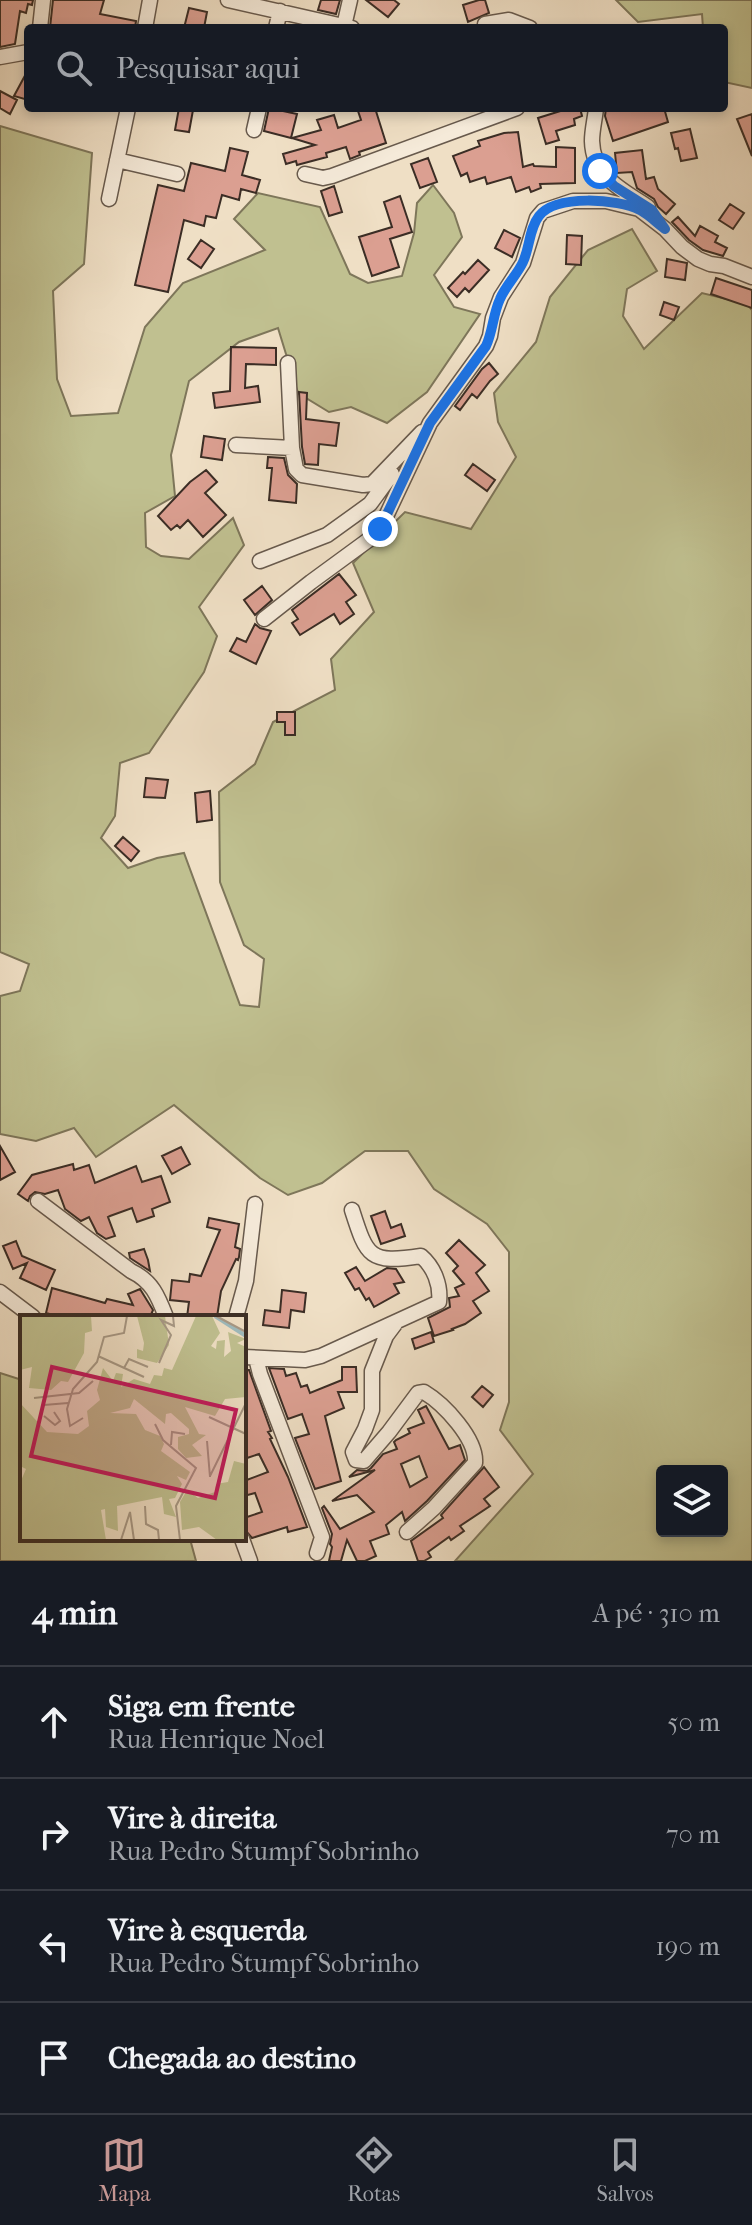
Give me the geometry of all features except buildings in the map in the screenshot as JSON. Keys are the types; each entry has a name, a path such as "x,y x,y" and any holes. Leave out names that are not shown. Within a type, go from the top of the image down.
{"street":[{"path":"40,24 43,0"},
{"path":"146,24 150,0"},
{"path":"228,0 335,24"},
{"path":"348,24 350,0"},
{"path":"277,24 280,11"},
{"path":"485,24 509,20 520,24"},
{"path":"0,57 24,53"},
{"path":"109,199 127,112"},
{"path":"254,130 258,112"},
{"path":"305,174 323,178 332,176 506,112"},
{"path":"596,112 592,142 600,171 614,186 652,210 665,229 698,259 752,277"},
{"path":"117,160 177,174"},
{"path":"288,363 292,448 299,473 363,485 376,482 430,423 486,346 501,297 523,263 534,225 543,211 573,201 606,201 639,209 665,229"},
{"path":"264,619 374,536 385,520 430,423"},
{"path":"236,445 292,448"},
{"path":"260,561 327,535 370,504 390,478 403,452"},
{"path":"53,1197 60,1218"},
{"path":"38,1201 146,1279 165,1315"},
{"path":"237,1315 246,1281 255,1204"},
{"path":"250,1358 305,1360 338,1349 439,1302 440,1293 431,1265 421,1256 384,1259 373,1256 364,1245 352,1210"},
{"path":"0,1292 30,1315"},
{"path":"395,1324 386,1336 372,1371 372,1410 353,1452 356,1460 364,1461 418,1393 424,1392 436,1399 463,1428 476,1457 475,1463 434,1508 407,1532"},
{"path":"250,1358 260,1374 322,1537 317,1553"},
{"path":"243,1541 250,1561"}],"green space":[{"path":"616,0 752,0 752,88 728,83 728,24 703,24 702,14 638,22"},
{"path":"0,126 92,153 84,264 53,291 57,379 71,416 118,413 145,327 183,283 265,250 234,219 258,193 320,207 350,274 368,283 402,276 414,233 417,203 433,185 454,213 462,237 434,275 454,307 480,314 427,392 387,423 351,407 329,412 298,393 278,328 239,342 189,381 171,455 175,496 145,513 146,547 161,556 189,559 233,518 244,545 199,607 217,636 204,672 149,753 120,763 115,816 101,838 128,868 184,853 240,1005 259,1007 264,959 244,945 220,882 219,792 255,764 273,722 335,690 331,659 374,612 353,563 405,512 471,529 516,457 498,422 494,393 536,342 550,297 588,250 632,229 657,271 627,289 623,316 644,349 702,293 747,304 752,310 752,1561 455,1561 533,1474 500,1430 509,1402 509,1252 487,1224 434,1189 408,1151 365,1151 322,1183 288,1195 260,1178 174,1105 96,1157 74,1128 36,1141 0,1134 0,996 20,991 29,964 0,952"},
{"path":"0,1373 20,1379 20,1541 191,1541 196,1561 0,1561"}],"route":[{"path":"380,529 430,423 486,346 501,297 523,263 534,225 543,211 573,201 606,201 639,209 665,229 652,210 614,186 600,171"}]}
